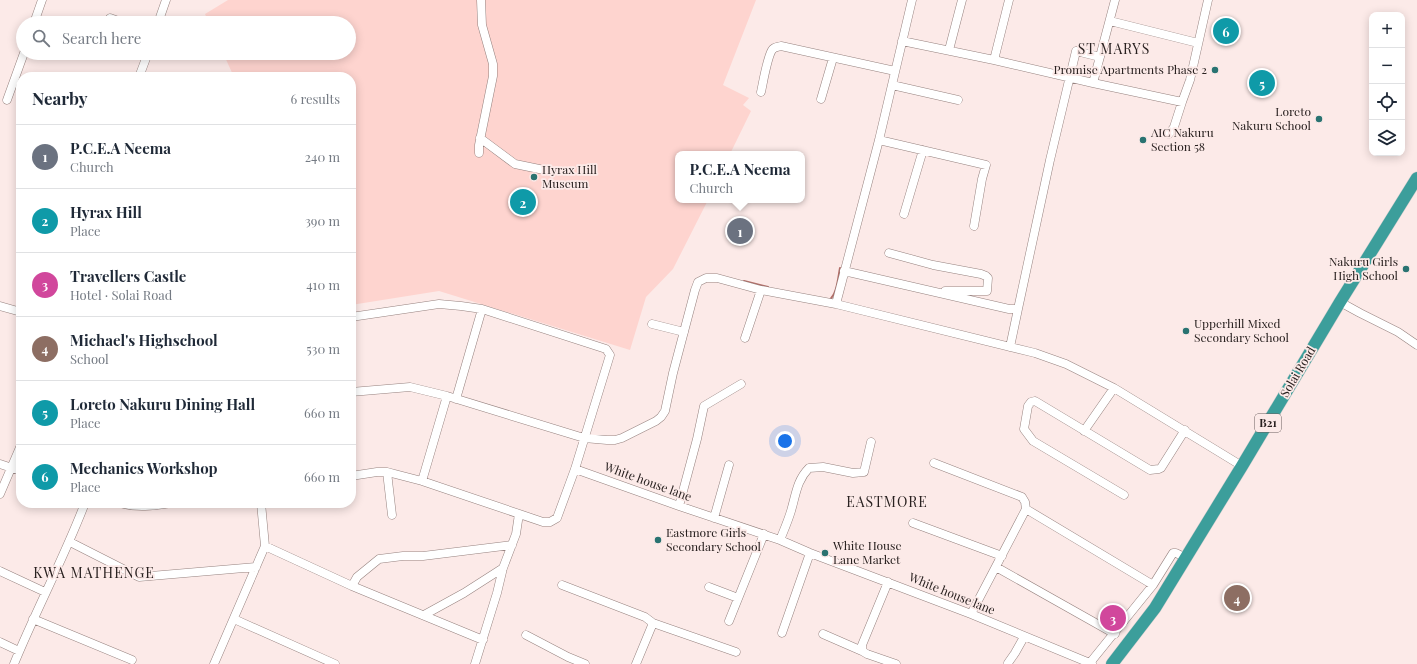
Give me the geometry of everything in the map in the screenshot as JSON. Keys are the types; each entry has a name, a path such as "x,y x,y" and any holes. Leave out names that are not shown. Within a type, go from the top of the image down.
{"highway":[{"name":"Solai Road","path":"1112,664 1155,608 1340,302 1417,178"}],"street":[{"path":"36,16 42,0"},
{"path":"160,16 166,0"},
{"path":"479,153 480,138 493,76 493,64 482,25 481,0"},
{"path":"836,304 879,140 912,0"},
{"path":"949,50 962,0"},
{"path":"994,60 1010,0"},
{"path":"1093,83 1115,0"},
{"path":"1169,134 1174,128 1190,80 1208,0"},
{"path":"1110,21 1198,43"},
{"path":"902,41 949,50 1182,102"},
{"path":"761,92 770,56 776,47 788,47 895,71"},
{"path":"1010,347 1050,160 1076,51 1100,57"},
{"path":"821,99 834,58"},
{"path":"18,72 22,60"},
{"path":"141,72 145,60"},
{"path":"8,100 16,76"},
{"path":"892,85 958,100"},
{"path":"480,138 515,164 544,170"},
{"path":"879,140 986,165 982,179 974,226"},
{"path":"904,214 924,150"},
{"path":"889,253 933,265 981,274 988,278 987,291 928,291"},
{"path":"844,271 1009,309 1018,309"},
{"path":"356,392 410,387 456,398 584,438 616,440 661,417 665,411 698,282 706,278 717,278 762,290 836,304 1035,353 1066,364 1114,388 1242,466"},
{"path":"746,338 762,290"},
{"path":"1340,302 1398,332 1417,344"},
{"path":"356,316 439,304 482,309 606,349 610,355 575,468 557,518 550,522 543,522 422,481 387,472 356,475"},
{"path":"0,306 16,311"},
{"path":"456,398 482,309"},
{"path":"652,324 684,332"},
{"path":"679,506 697,439 704,406 741,384"},
{"path":"1084,431 1114,388"},
{"path":"422,481 447,396"},
{"path":"1124,495 1033,441 1024,429 1028,406 1031,402 1035,401 1150,470 1161,468 1185,430"},
{"path":"780,540 791,513 799,480 802,475 809,468 822,467 853,473 864,472 871,442"},
{"path":"0,494 16,458"},
{"path":"934,463 1022,497 1025,502 1026,509 971,614"},
{"path":"0,464 16,469"},
{"path":"714,518 729,465"},
{"name":"White house lane","path":"575,468 679,506 780,540 810,553 971,614 1091,664"},
{"path":"387,472 392,515"},
{"path":"14,664 45,592 70,542 83,508"},
{"path":"214,664 265,546 261,508"},
{"path":"1026,509 1153,585"},
{"path":"475,664 497,593 503,568 516,534 519,514"},
{"path":"913,523 1002,556"},
{"path":"729,621 764,534"},
{"path":"70,542 139,577 256,567"},
{"path":"352,586 358,577 379,559 403,556 423,556 512,545"},
{"path":"265,546 352,586 483,640"},
{"path":"782,633 810,553"},
{"path":"1091,664 1153,585 1173,553 1186,558"},
{"path":"424,615 464,593 503,568"},
{"path":"996,568 1115,634"},
{"path":"0,571 45,592"},
{"path":"862,651 862,645 888,582"},
{"path":"562,585 645,617 653,623 736,652"},
{"path":"709,587 738,598"},
{"path":"234,619 335,664"},
{"path":"33,620 132,660"},
{"path":"636,664 653,623"},
{"path":"823,634 867,654 896,664"},
{"path":"526,635 568,657 585,664"},
{"path":"1008,662 1024,637"},
{"path":"0,642 19,651"}],"shaded area":[{"path":"228,0 756,0 723,85 749,98 743,105 751,111 731,151 675,151 675,203 706,203 673,269 646,297 630,350 439,291 356,304 356,72 232,72 226,60 356,60 356,16 206,16 205,14"}],"waterway":[{"path":"829,300 834,294 840,268"},
{"path":"744,281 768,287"}],"place":[{"name":"Mechanics Workshop","path":"1226,31"},
{"name":"Promise Apartments Phase 2","path":"1215,70"},
{"name":"Loreto Nakuru Dining Hall","path":"1262,83"},
{"name":"Loreto Nakuru School","path":"1319,119"},
{"name":"AIC Nakuru Section 58","path":"1143,140"},
{"name":"Hyrax Hill Museum","path":"534,177"},
{"name":"Hyrax Hill","path":"523,202"},
{"name":"P.C.E.A Neema","path":"740,231"},
{"name":"Nakuru Girls High School","path":"1406,269"},
{"name":"Upperhill Mixed Secondary School","path":"1186,331"},
{"name":"Eastmore Girls Secondary School","path":"658,540"},
{"name":"White House Lane Market","path":"825,553"},
{"name":"Michael's Highschool","path":"1237,598"},
{"name":"Travellers Castle","path":"1113,618"}],"district":[{"name":"ST MARYS","path":"1114,49"},
{"name":"EASTMORE","path":"887,502"},
{"name":"KWA MATHENGE","path":"94,573"}]}
